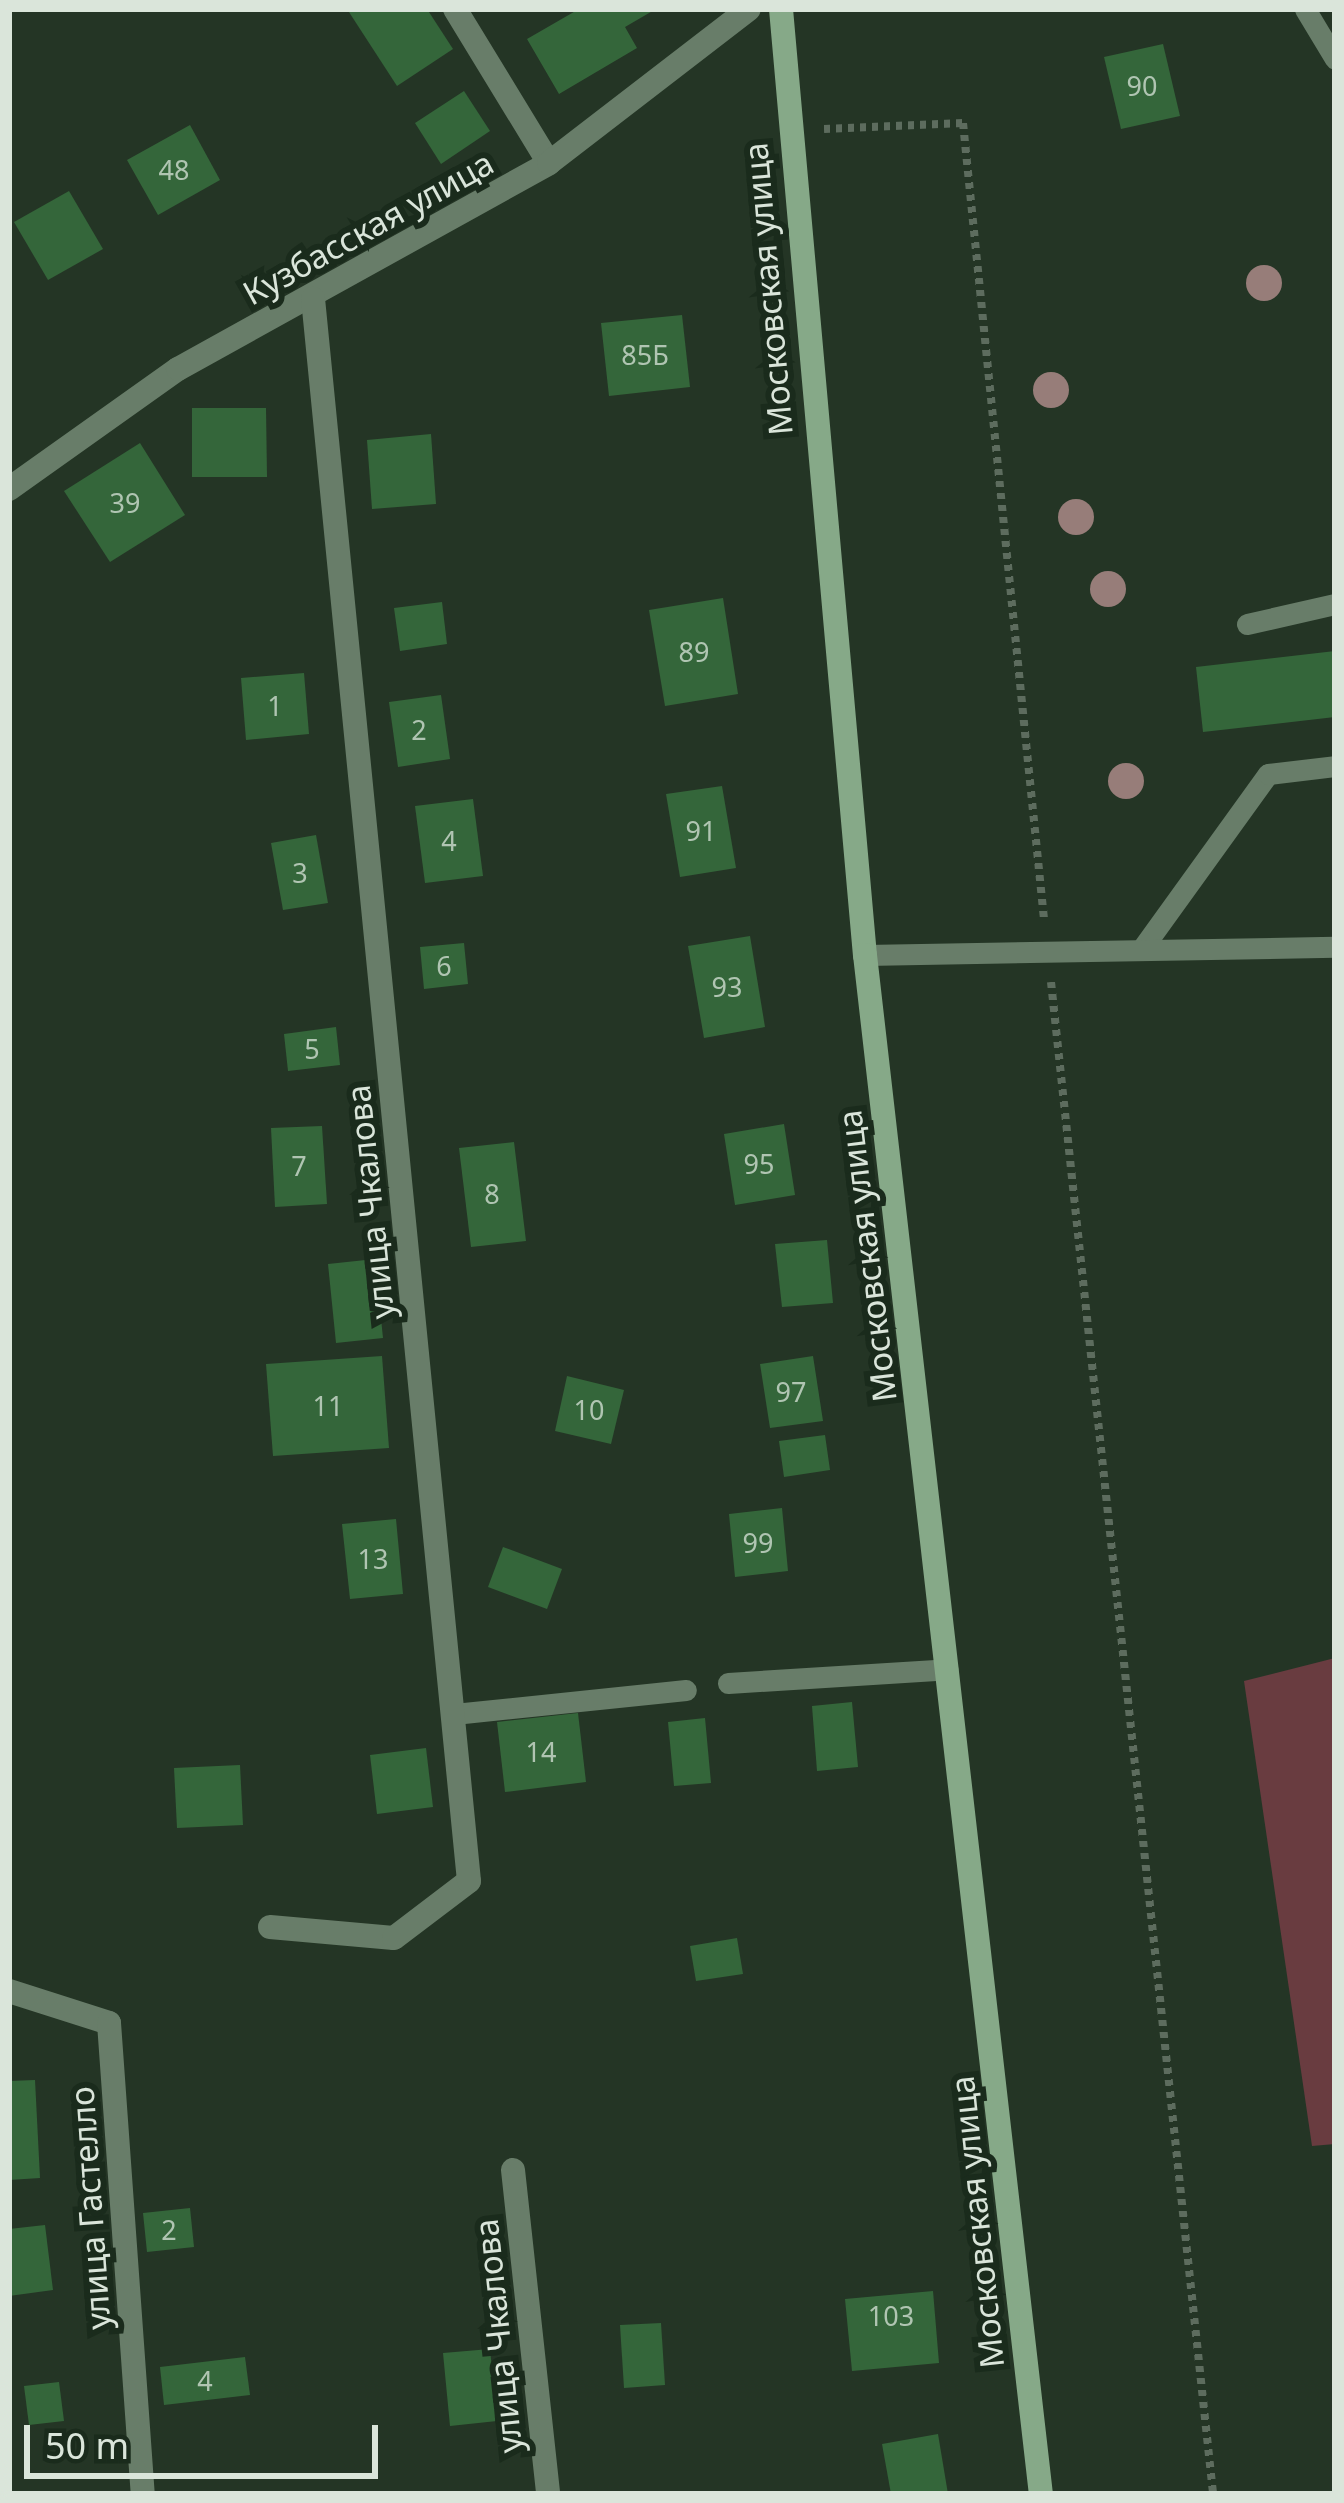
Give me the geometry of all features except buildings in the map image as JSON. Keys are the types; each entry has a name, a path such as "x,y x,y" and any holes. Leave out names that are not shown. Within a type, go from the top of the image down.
{"main road":[{"name":"Московская улица","path":"781,9 787,131 865,955 1041,2494"}],"street":[{"path":"455,9 549,163"},
{"name":"Кузбасская улица","path":"9,489 178,369 313,299 549,163 749,9"},
{"name":"улица Чкалова","path":"271,1927 394,1938 469,1881 313,299"},
{"name":"улица Гастелло","path":"9,1991 110,2023 143,2494"},
{"name":"улица Чкалова","path":"513,2170 548,2494"}],"lane":[{"path":"1305,9 1335,59"},
{"path":"1246,624 1335,604"},
{"path":"1141,950 1268,775 1335,766"},
{"path":"865,955 1335,947"},
{"path":"728,1683 948,1669"},
{"path":"454,1714 686,1690"}],"path":[{"path":"787,131 963,123 1213,2494"}],"shaded area":[{"path":"1335,1658 1335,2144 1312,2146 1244,1681"}]}
